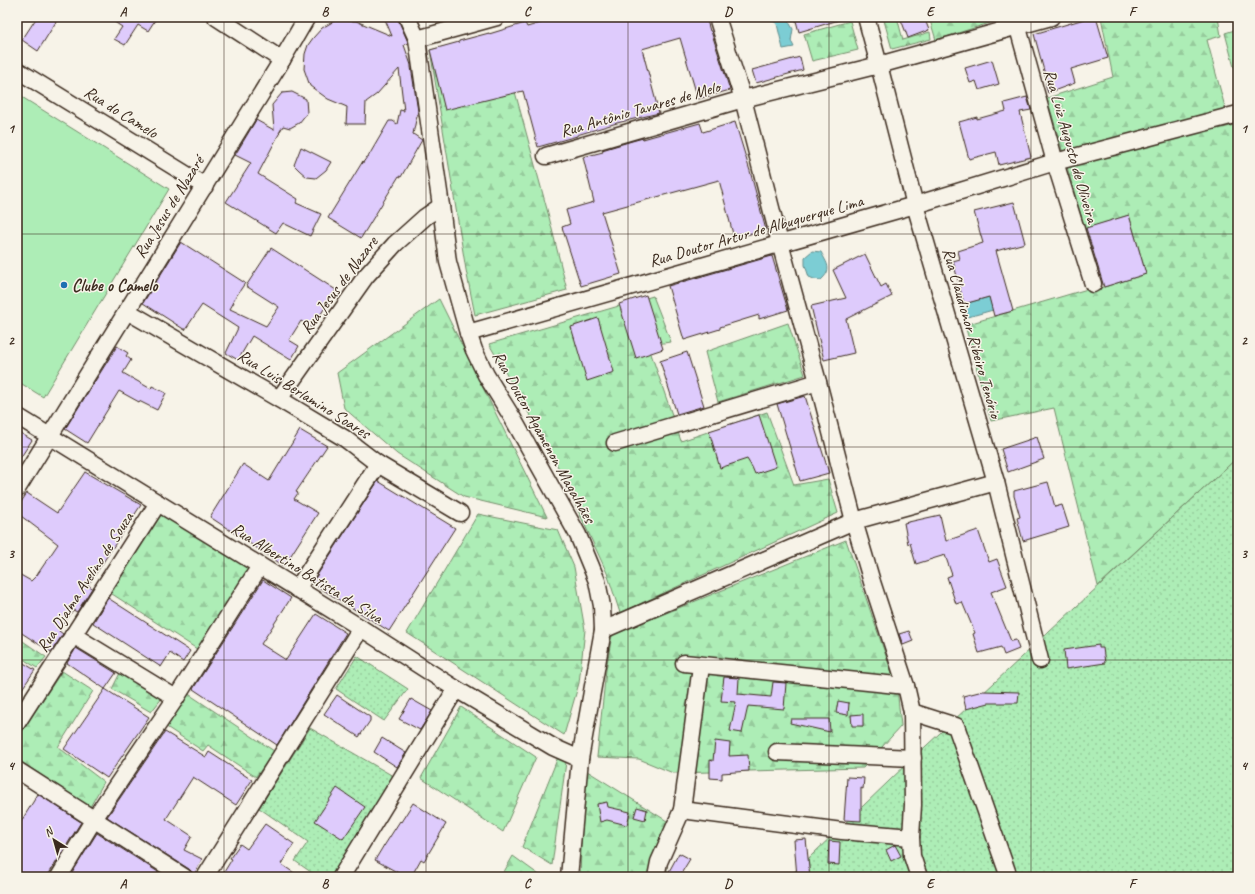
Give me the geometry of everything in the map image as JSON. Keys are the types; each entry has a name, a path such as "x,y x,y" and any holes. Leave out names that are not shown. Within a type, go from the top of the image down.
{"street":[{"path":"216,17 282,60"},
{"name":"Rua Jesus de Nazaré","path":"17,489 205,186 307,17"},
{"name":"Rua Doutor Agamenon Magalhães","path":"407,17 417,39 448,262 468,333 486,375 512,417 578,535 597,581 602,606 602,630 580,759 569,877"},
{"path":"417,39 496,17"},
{"path":"717,17 743,99 854,521 906,686 912,712 912,856 919,877"},
{"name":"Rua Claudionor Ribeiro Tenório","path":"866,17 915,205 996,482 1040,660"},
{"name":"Rua Antônio Tavares de Melo","path":"546,156 743,99 879,65 1016,22 1051,17"},
{"name":"Rua Luiz Augusto de Oliveira","path":"1016,22 1055,162 1093,284"},
{"name":"Rua do Camelo","path":"17,70 205,186"},
{"name":"Rua Doutor Artur de Albuquerque Lima","path":"468,333 915,205 1055,162 1238,114"},
{"name":"Rua Jesus de Nazare","path":"279,399 366,276 395,244 425,217 441,206"},
{"name":"Rua Luis Berlamino Soares","path":"127,312 344,438 378,464 460,513"},
{"path":"615,443 818,382"},
{"name":"Rua Albertino Batista da Silva","path":"17,416 361,628 456,689 553,747 580,759"},
{"path":"297,589 378,464"},
{"path":"602,630 854,521 996,482"},
{"name":"Rua Djalma Avelino de Souza","path":"17,723 158,503"},
{"path":"59,877 94,819 176,698 260,566"},
{"path":"205,877 361,628"},
{"path":"74,635 176,698"},
{"path":"684,663 701,666 906,686"},
{"path":"656,877 659,862 682,810 701,666"},
{"path":"341,877 456,689"},
{"path":"912,712 956,726 1009,877"},
{"path":"777,752 913,758"},
{"path":"17,770 184,877"},
{"path":"682,810 842,831 911,837"}],"green space":[{"path":"883,17 897,17 903,40 930,32 931,39 892,49"},
{"path":"929,17 1001,17 1002,19 936,40"},
{"path":"1101,17 1218,17 1221,36 1207,40 1226,111 1219,129 1238,124 1238,457 1098,586 1054,408 991,421 965,325 1084,290 1104,287 1146,274 1129,215 1085,229 1047,98 1113,77"},
{"path":"850,21 858,50 812,61 804,34"},
{"path":"1238,29 1238,66 1234,67 1225,33"},
{"path":"499,33 548,213 567,290 475,315 466,270 430,50"},
{"name":"Clube o Camelo","path":"17,94 169,189 43,397 17,381"},
{"path":"653,296 671,342 648,345 681,441 767,412 794,485 828,479 838,513 620,613 607,573 551,452 489,344"},
{"path":"439,299 547,517 464,497 397,454 344,408 337,373"},
{"path":"788,323 805,375 718,402 705,352"},
{"path":"1238,457 1238,877 789,877 913,758"},
{"path":"161,512 253,569 197,649 109,592"},
{"path":"478,514 558,530 574,567 585,630 579,683 564,735 407,633"},
{"path":"846,540 897,688 901,726 863,768 673,773 639,759 597,757 606,670 612,635"},
{"path":"17,637 46,657 37,668 17,655"},
{"path":"357,656 408,689 384,721 336,689"},
{"path":"62,671 93,691 58,747 104,782 90,807 17,759 17,738"},
{"path":"121,671 163,697 151,712 112,689"},
{"path":"187,693 274,751 256,777 208,745 203,751 165,726"},
{"path":"461,707 536,757 503,832 421,778"},
{"path":"310,728 393,776 331,877 318,877 295,861 308,842 259,808"},
{"path":"558,757 566,762 552,865 522,847"},
{"path":"584,769 667,821 667,877 580,877"},
{"path":"513,856 542,877 501,877"}],"water":[{"path":"769,17 786,17 793,29 791,41 794,47 783,49 777,24"},
{"path":"812,251 821,252 828,266 827,273 821,280 809,277 805,265 805,257"},
{"path":"989,297 993,310 968,317 964,304"}],"building":[{"path":"37,17 59,17 38,51 22,40"},
{"path":"107,17 157,17 148,31 138,25 125,45 114,39 122,27"},
{"path":"384,17 397,17 408,42 404,45 411,65 418,111 413,134 422,140 401,177 399,176 361,238 328,218 363,161 362,164 368,157 389,121 393,121 397,124 400,110 404,111 399,69 377,94 366,102 365,124 346,124 347,107 328,99 310,86 304,69 305,54 308,45 322,28 336,20 356,21 392,36"},
{"path":"561,17 706,17 730,90 698,99 680,38 642,49 659,113 617,123 538,147 523,91 445,110 430,50 525,23 527,27"},
{"path":"795,17 838,17 839,20 799,32"},
{"path":"900,17 924,17 929,30 908,38"},
{"path":"1091,17 1096,17 1108,58 1071,69 1075,83 1048,93 1046,87 1047,82 1034,34"},
{"path":"800,57 803,70 756,83 752,70"},
{"path":"992,60 999,84 979,90 976,81 970,83 965,68"},
{"path":"292,92 306,99 307,113 299,123 290,128 283,126 258,174 298,199 296,203 321,214 310,236 283,223 276,233 226,202 251,163 235,155 256,120 274,130 272,105 282,93"},
{"path":"1027,97 1031,110 1020,112 1031,157 999,165 996,152 969,159 959,122 1006,111 1004,103"},
{"path":"735,122 766,230 734,238 719,180 602,212 621,274 581,286 562,227 570,224 566,210 594,202 583,157 603,152 602,150 632,141 700,123 703,132"},
{"path":"301,147 331,162 326,170 316,178 307,177 294,165"},
{"path":"1014,202 1025,243 996,251 1013,311 994,316 989,297 964,304 953,261 960,259 958,251 983,243 974,212"},
{"path":"1129,215 1146,274 1104,287 1086,228"},
{"path":"181,242 245,283 233,301 234,302 230,309 266,326 279,307 246,286 271,248 336,290 312,328 301,321 289,340 299,346 291,360 252,336 238,360 226,353 238,328 202,305 185,330 143,303"},
{"path":"865,254 881,287 886,284 892,296 846,319 854,353 824,360 811,306 846,298 833,270"},
{"path":"772,256 788,310 759,319 759,315 684,340 668,286"},
{"path":"646,295 663,349 636,358 619,304"},
{"path":"598,318 614,372 587,381 571,327"},
{"path":"117,346 128,353 126,356 131,360 123,373 151,389 152,386 166,393 157,410 119,391 87,443 65,429"},
{"path":"687,352 704,406 677,414 660,361"},
{"path":"805,396 829,473 800,481 777,404"},
{"path":"759,415 776,467 755,474 747,459 720,468 709,431"},
{"path":"300,430 327,446 296,492 298,493 294,499 318,513 284,566 210,517 243,464 269,481"},
{"path":"17,431 32,440 17,463"},
{"path":"1037,437 1044,459 1008,472 1001,449"},
{"path":"85,472 141,505 88,585 92,588 77,612 73,610 59,631 63,634 51,652 17,630 17,573 31,581 37,575 58,544 17,513 17,508 27,493 57,513"},
{"path":"378,481 455,528 389,631 312,583"},
{"path":"1048,482 1055,507 1062,505 1069,527 1023,541 1017,518 1020,517 1014,491"},
{"path":"940,515 946,541 978,530 989,562 997,559 1007,586 991,592 1011,641 1016,640 1019,649 1004,655 1001,647 979,653 973,634 975,633 962,602 956,604 947,577 952,575 945,555 916,564 910,543 908,544 904,523"},
{"path":"263,580 291,598 261,644 275,653 286,660 316,614 346,633 277,745 193,689"},
{"path":"108,598 190,651 183,662 170,653 161,667 93,623"},
{"path":"909,631 913,641 903,645 899,634"},
{"path":"1099,645 1099,648 1103,648 1105,663 1066,669 1064,650"},
{"path":"76,648 116,673 105,689 67,663"},
{"path":"17,659 35,670 17,696"},
{"path":"724,677 739,678 738,694 771,697 773,682 786,683 784,709 748,706 742,733 730,731 736,702 721,701"},
{"path":"105,689 149,717 107,778 64,749"},
{"path":"983,691 1019,692 1018,703 989,703 966,709 963,696"},
{"path":"337,695 370,717 370,721 359,737 324,714"},
{"path":"411,699 432,711 420,730 399,719"},
{"path":"838,701 849,703 848,715 836,713"},
{"path":"863,714 863,726 852,726 851,715"},
{"path":"791,719 829,719 830,732 790,723"},
{"path":"165,732 206,757 209,752 252,780 236,805 193,777 166,819 192,836 184,850 202,859 193,877 192,872 189,869 107,817"},
{"path":"382,738 406,753 397,767 374,752"},
{"path":"715,741 730,743 729,756 748,755 749,771 722,773 722,779 710,778 710,760 713,761"},
{"path":"847,777 864,778 863,789 861,788 861,821 844,820"},
{"path":"337,788 365,807 343,839 315,821"},
{"path":"38,794 81,822 47,877 17,877 17,828"},
{"path":"607,802 608,807 630,812 627,825 607,820 600,822 597,804"},
{"path":"413,803 446,824 424,861 421,859 411,877 406,877 375,860"},
{"path":"637,807 647,810 645,820 634,817"},
{"path":"265,824 294,844 281,864 300,877 221,877 232,859 230,858 240,844 247,849"},
{"path":"97,833 166,877 71,877 70,876"},
{"path":"806,839 810,877 797,877 794,840"},
{"path":"829,841 840,842 839,865 828,864"},
{"path":"895,845 901,856 891,861 886,850"},
{"path":"679,853 690,859 679,877 666,877"}],"place":[{"name":"Clube o Camelo","path":"64,285"}]}
